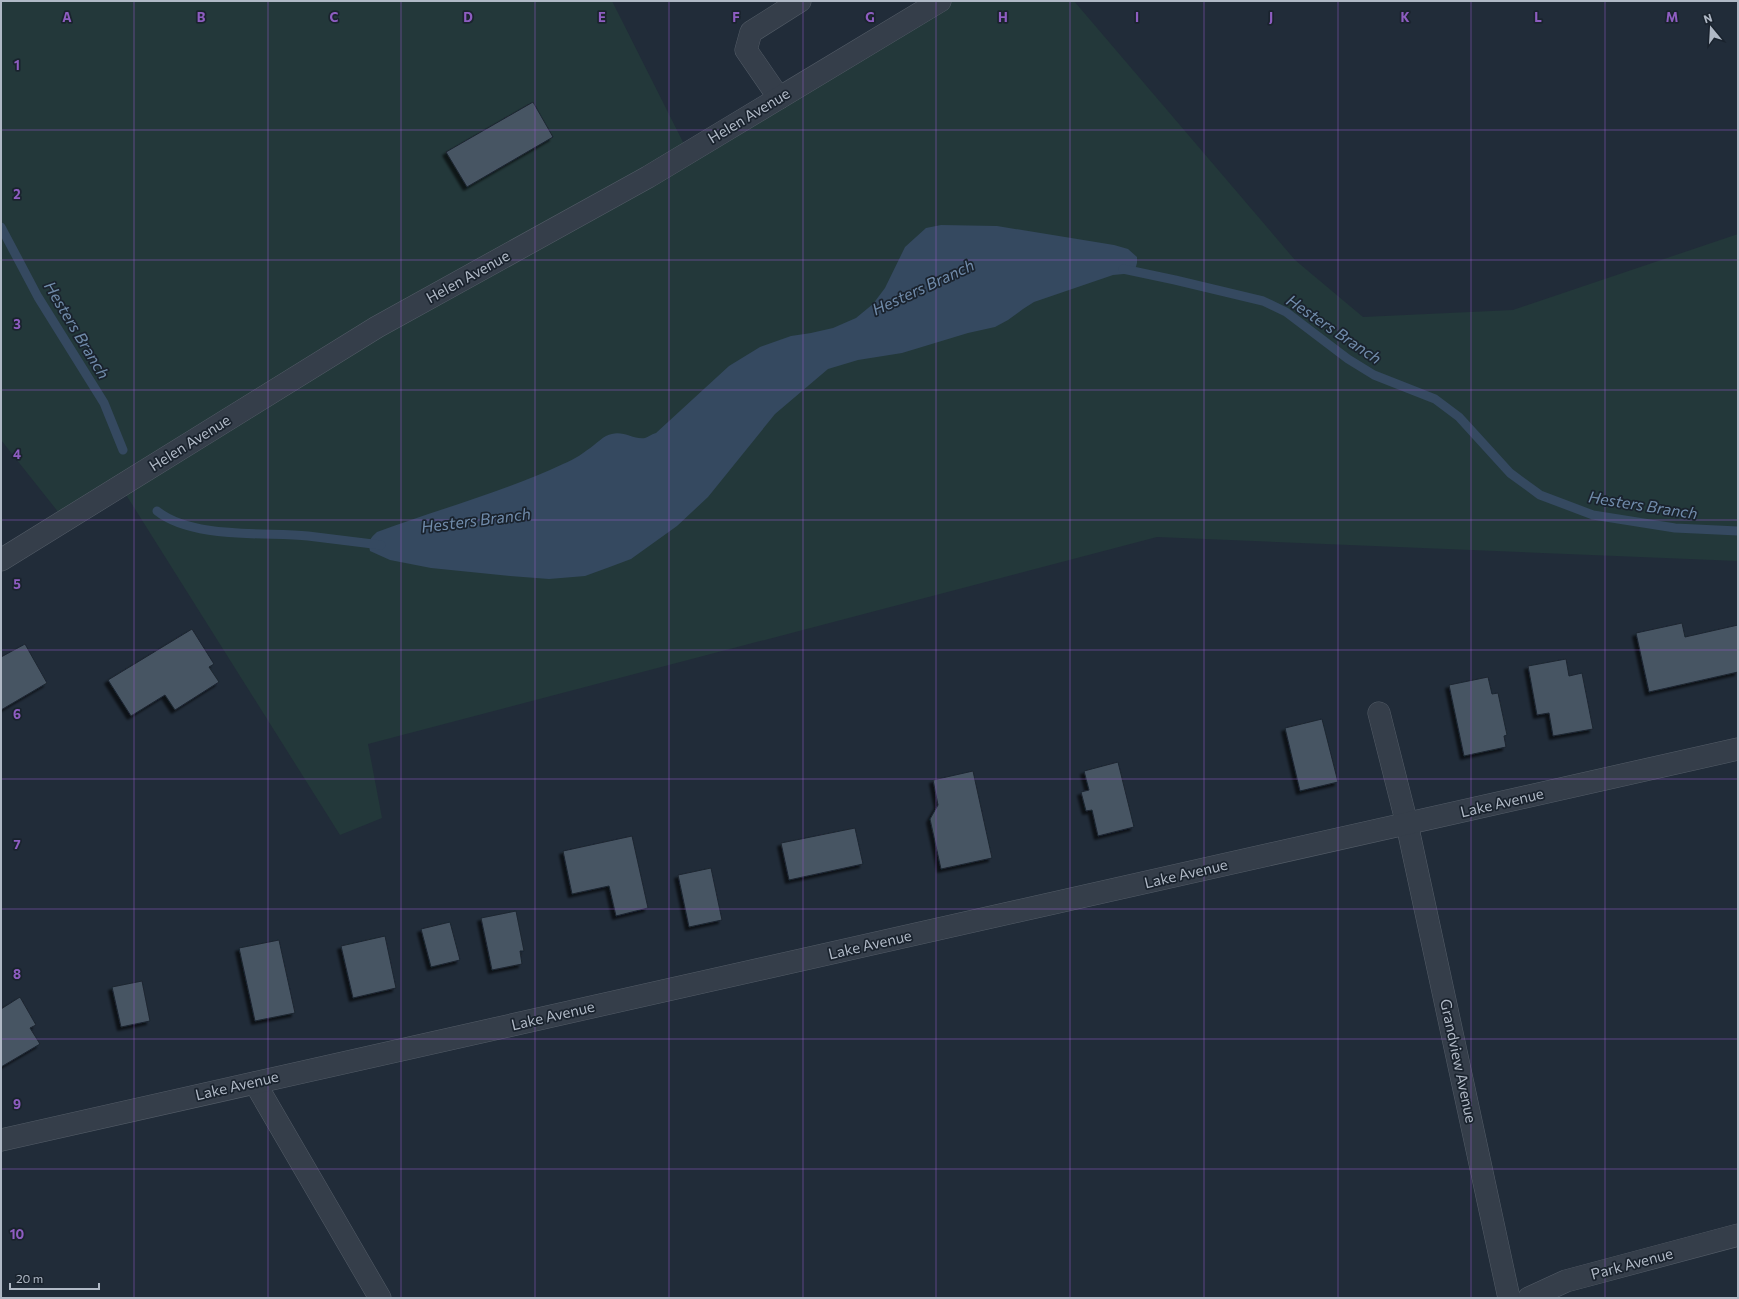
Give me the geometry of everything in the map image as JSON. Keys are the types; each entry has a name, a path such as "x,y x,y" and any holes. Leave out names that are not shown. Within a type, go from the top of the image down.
{"street":[{"path":"779,98 746,50 751,32 800,1"},
{"name":"Helen Avenue","path":"1,560 377,327 648,177 940,1"},
{"name":"Grandview Avenue","path":"1380,713 1407,824 1508,1298"},
{"name":"Lake Avenue","path":"1,1140 1738,750"},
{"path":"255,1082 380,1298"},
{"name":"Park Avenue","path":"1529,1298 1566,1281 1738,1235"}],"green space":[{"path":"1,1 612,1 686,148 928,1 1074,1 1295,260 1363,317 1513,310 1738,234 1738,561 1157,537 368,744 382,818 340,835 118,482 59,513 1,440"}],"water":[{"path":"941,225 997,226 1114,245 1128,249 1137,257 1137,263 1134,273 1113,275 1034,302 995,327 968,333 902,353 858,360 828,369 775,414 708,497 677,526 631,559 585,576 549,579 431,568 390,560 370,551 370,540 377,532 494,492 540,474 575,458 606,436 617,433 645,438 656,433 729,366 760,347 791,336 833,328 856,318 873,304 885,288 905,247 926,228"}],"building":[{"path":"533,102 553,137 467,187 446,152"},
{"path":"1682,623 1685,637 1738,625 1738,672 1649,692 1636,633"},
{"path":"192,629 214,664 209,667 219,682 175,710 165,695 131,716 108,680"},
{"path":"25,644 47,683 1,710 1,657"},
{"path":"1566,659 1569,676 1582,673 1593,729 1553,736 1549,713 1537,715 1528,666"},
{"path":"1488,677 1492,694 1498,693 1507,735 1504,736 1506,747 1464,756 1449,685"},
{"path":"1322,719 1338,782 1300,791 1285,728"},
{"path":"1118,762 1134,827 1098,836 1092,810 1086,811 1081,792 1089,790 1084,771"},
{"path":"973,771 992,858 941,869 930,819 938,805 933,780"},
{"path":"855,828 863,864 789,880 781,843"},
{"path":"632,836 648,908 616,916 609,886 572,894 563,851"},
{"path":"711,868 722,920 689,927 678,875"},
{"path":"516,911 524,951 520,951 522,964 492,970 481,918"},
{"path":"450,922 460,960 431,967 421,929"},
{"path":"385,936 396,988 353,998 341,946"},
{"path":"279,940 295,1013 255,1021 239,948"},
{"path":"142,981 150,1021 121,1027 112,987"},
{"path":"20,997 36,1025 30,1028 40,1044 1,1067 1,1009"}],"waterway":[{"name":"Hesters Branch","path":"1,227 38,297 104,403 123,450"},
{"name":"Hesters Branch","path":"1123,269 1263,301 1286,312 1348,359 1374,375 1435,399 1459,417 1510,473 1540,495 1593,515 1675,528 1738,531"},
{"name":"Hesters Branch","path":"157,511 172,520 189,526 209,530 308,536 381,545"}]}
